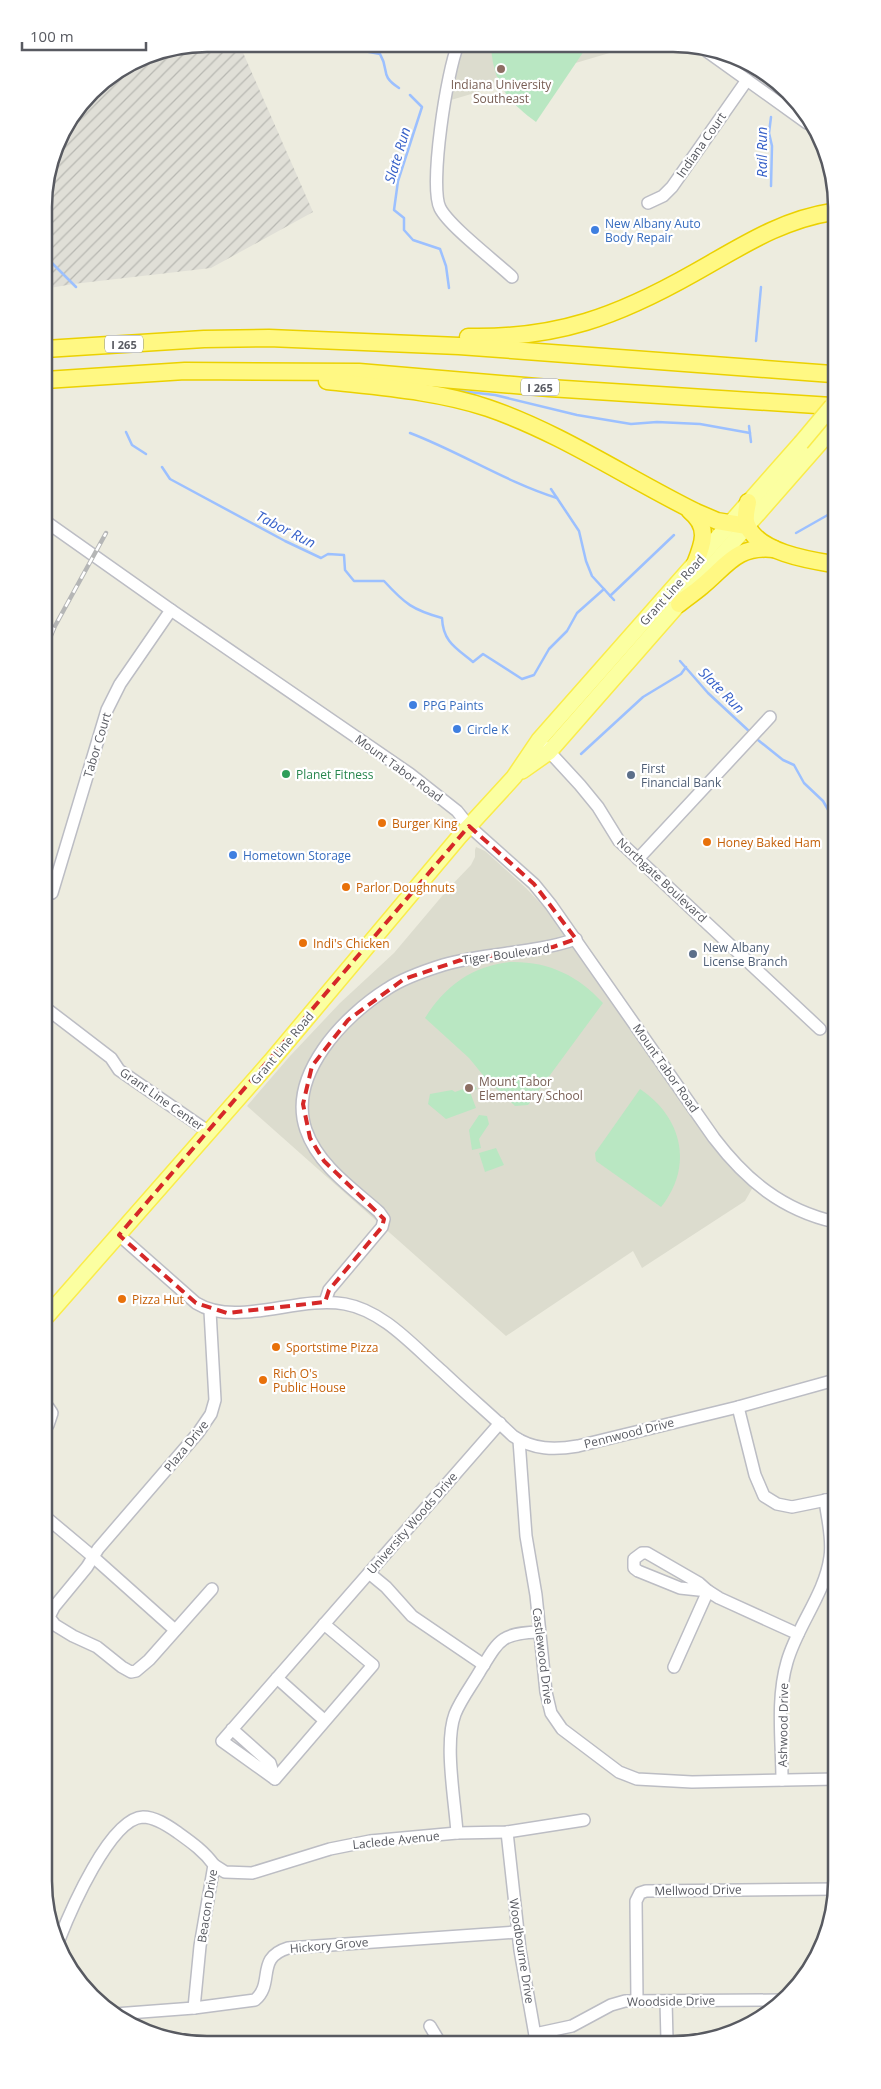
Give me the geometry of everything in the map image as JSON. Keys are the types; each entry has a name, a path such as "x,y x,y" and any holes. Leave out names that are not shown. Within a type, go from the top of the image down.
{"highway":[{"path":"332,340 526,335 578,325 603,318 651,296 747,242 782,225 828,213"},
{"name":"I 265","path":"53,349 269,338 332,340 466,347 828,374"},
{"name":"I 265","path":"53,379 184,371 360,372 549,388 828,406"},
{"path":"248,371 441,397 487,408 530,425 682,505 717,521 748,526"},
{"path":"748,502 746,518 748,526 764,543 774,549"},
{"path":"682,505 699,519 704,532 703,544 694,564"},
{"path":"679,604 740,554 760,548 774,549 828,563"}],"main road":[{"name":"Grant Line Road","path":"52,1311 209,1132 514,776 539,740 731,524 828,411"},
{"name":"Grant Line Road","path":"514,776 549,752 828,433"}],"street":[{"path":"456,52 447,79 436,177 437,202 440,210 452,223 512,277"},
{"path":"719,60 799,117"},
{"name":"Indiana Court","path":"648,203 663,196 672,187 748,80"},
{"name":"Mount Tabor Road","path":"53,527 410,774 457,811 470,826 534,884 576,939 714,1138 736,1165 760,1188 787,1206 828,1220"},
{"name":"Tabor Court","path":"53,891 107,710 120,684 171,610"},
{"path":"638,859 770,717"},
{"name":"Northgate Boulevard","path":"539,740 580,785 598,808 619,841 820,1029"},
{"name":"Tiger Boulevard","path":"325,1302 329,1290 382,1227 384,1219 324,1160 310,1138 304,1122 303,1104 304,1086 312,1066 348,1020 379,994 404,979 461,960 553,947 576,939"},
{"name":"Grant Line Center","path":"53,1014 111,1058 119,1070 209,1132"},
{"path":"119,1235 196,1303 210,1311 218,1313 243,1312 325,1302"},
{"name":"Pennwood Drive","path":"325,1302 350,1304 367,1310 393,1328 519,1440 541,1448 569,1448 738,1407 828,1382"},
{"name":"Plaza Drive","path":"52,1609 93,1557 198,1434 211,1414 215,1393 210,1311"},
{"path":"738,1407 755,1475 764,1496 770,1501 792,1507 828,1499"},
{"name":"University Woods Drive","path":"232,1729 500,1423"},
{"name":"Castlewood Drive","path":"519,1440 526,1536 536,1595 546,1692 551,1713 556,1722 570,1736 619,1772 637,1779 658,1782 828,1779"},
{"path":"52,1523 175,1630"},
{"path":"708,1591 680,1588 638,1571 634,1568 634,1559 638,1555 647,1553 692,1579 719,1598 798,1634"},
{"name":"Ashwood Drive","path":"782,1780 783,1687 787,1662 824,1578 828,1563"},
{"path":"369,1573 386,1587 412,1616 484,1665"},
{"name":"Plaza Drive","path":"52,1622 72,1636 98,1646 122,1667 131,1672 140,1669 212,1588"},
{"path":"674,1667 708,1591"},
{"path":"275,1778 373,1665 324,1624"},
{"path":"457,1833 450,1745 451,1729 458,1706 502,1639 520,1632 539,1632"},
{"path":"277,1678 324,1720"},
{"path":"232,1729 270,1763 275,1778 222,1741 232,1729"},
{"name":"Beacon Drive","path":"62,1933 71,1910 113,1836 130,1820 143,1817 157,1820 198,1846 214,1865 200,1946 194,2008"},
{"name":"Laclede Avenue","path":"214,1865 225,1872 252,1873 344,1846 370,1841 457,1833 507,1832 584,1820"},
{"name":"Woodbourne Drive","path":"507,1832 517,1932 536,2036"},
{"name":"Mellwood Drive","path":"637,2001 636,1901 640,1893 646,1890 828,1889"},
{"name":"Hickory Grove","path":"126,2013 194,2008 255,2000 262,1992 269,1961 280,1950 288,1948 517,1932"},
{"path":"666,2000 666,2036"},
{"name":"Woodside Drive","path":"539,2036 572,2026 616,2003 666,2000 770,2003"},
{"path":"430,2026 436,2036"}],"highlighted area":[{"path":"469,826 534,884 576,939 553,947 461,960 404,979 348,1020 312,1066 303,1104 310,1138 324,1161 384,1219 382,1227 329,1290 325,1302 227,1313 196,1303 119,1235"}],"shaded area":[{"path":"208,52 243,52 313,212 211,268 53,287 53,198 58,168 64,148 79,121 105,91 121,79 148,64 177,55"},
{"name":"Indiana University Southeast","path":"450,52 613,52 451,100 441,94"},
{"name":"Mount Tabor Elementary School","path":"476,847 485,851 526,888 558,922 753,1187 745,1201 642,1268 633,1251 506,1336 247,1106 290,1056 340,1003 394,953 448,889 471,865 475,857"}],"green space":[{"path":"491,52 583,52 536,122 517,106 503,90 492,59"},
{"path":"510,962 537,964 561,972 583,985 603,1003 528,1105 515,1106 487,1080 469,1058 425,1018 441,996 461,979 484,968"},
{"path":"474,1085 477,1089 470,1092 476,1108 446,1119 428,1104 430,1094 452,1090 455,1092"},
{"path":"640,1089 666,1113 679,1143 678,1175 661,1207 596,1161 595,1153"},
{"path":"479,1115 487,1116 489,1124 479,1139 481,1148 472,1150 469,1130"},
{"path":"496,1148 504,1165 485,1172 479,1153"}],"waterway":[{"name":"Slate Run","path":"369,52 380,54 389,80 399,88"},
{"name":"Slate Run","path":"410,95 422,107 398,181 394,210 404,218 404,230 413,240 440,249 446,266 449,288"},
{"name":"Rail Run","path":"771,117 769,133 772,146 771,186"},
{"name":"Tabor Run","path":"53,264 76,287"},
{"name":"Rail Run","path":"756,341 761,287"},
{"path":"451,390 495,395 577,415 631,424 657,422 700,424 750,433"},
{"name":"Rail Run","path":"749,426 751,442"},
{"name":"Tabor Run","path":"126,432 132,445 146,454"},
{"path":"410,433 520,484 557,498"},
{"name":"Tabor Run","path":"162,467 170,479 285,541 321,558 328,554 344,555 345,570 354,581 384,581 416,609 442,618 448,639 473,662 483,654 522,679 534,675 549,649 567,631 577,613 604,589"},
{"name":"Slate Run","path":"551,489 579,531 586,561 592,576 614,600"},
{"path":"796,533 828,515"},
{"path":"610,596 674,535"},
{"name":"Slate Run","path":"680,661 708,693 750,732"},
{"path":"581,754 643,697 681,674 686,667"},
{"name":"Slate Run","path":"758,740 783,760 794,765 804,783 823,801 828,810"}],"railway":[{"path":"53,631 106,533"}],"place":[{"name":"Indiana University Southeast","path":"501,69"},
{"name":"New Albany Auto Body Repair","path":"595,230"},
{"name":"PPG Paints","path":"413,705"},
{"name":"Circle K","path":"457,729"},
{"name":"Planet Fitness","path":"286,774"},
{"name":"First Financial Bank","path":"631,775"},
{"name":"Burger King","path":"382,823"},
{"name":"Honey Baked Ham","path":"707,842"},
{"name":"Hometown Storage","path":"233,855"},
{"name":"Parlor Doughnuts","path":"346,887"},
{"name":"Indi's Chicken","path":"303,943"},
{"name":"New Albany License Branch","path":"693,954"},
{"name":"Mount Tabor Elementary School","path":"469,1088"},
{"name":"Pizza Hut","path":"122,1299"},
{"name":"Sportstime Pizza","path":"276,1347"},
{"name":"Rich O's Public House","path":"263,1380"}]}
